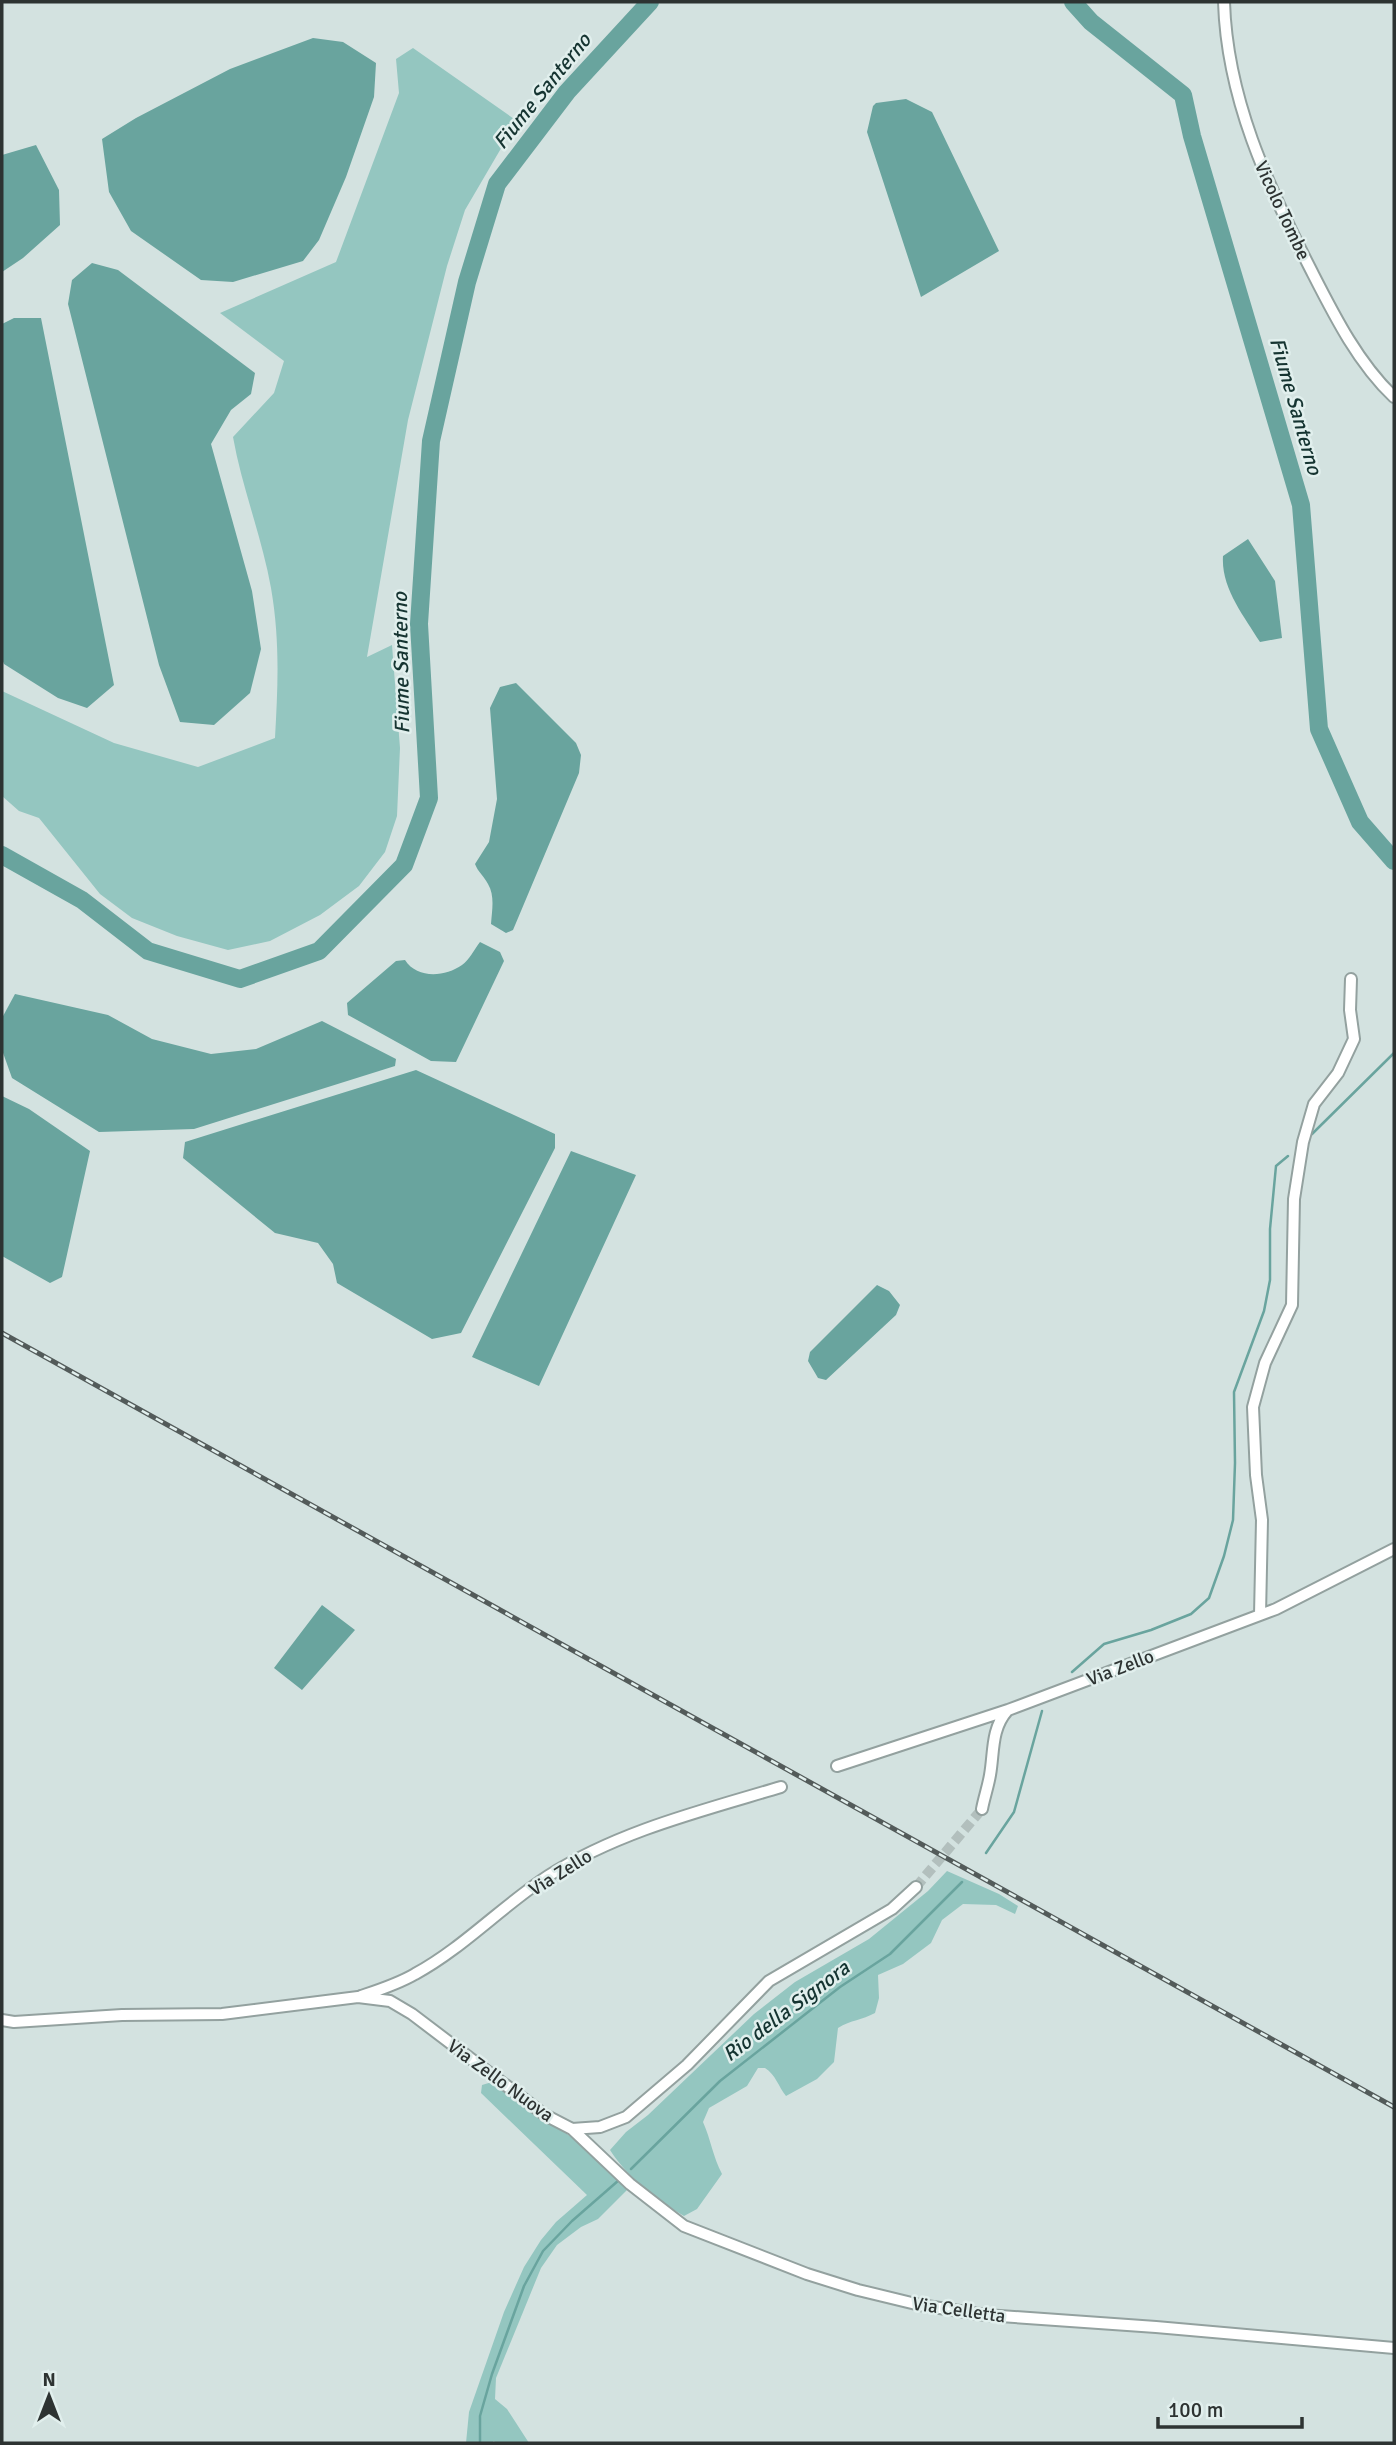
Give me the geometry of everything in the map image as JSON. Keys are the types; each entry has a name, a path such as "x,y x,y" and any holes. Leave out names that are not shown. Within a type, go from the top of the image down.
{"street":[{"name":"Vicolo Tombe","path":"1224,2 1231,66 1250,138 1275,197 1324,295 1358,353 1380,384 1394,397"},
{"path":"1260,1615 1262,1520 1256,1475 1253,1407 1265,1363 1292,1305 1294,1199 1303,1142 1314,1104 1338,1073 1354,1039 1350,1010 1351,979"},
{"name":"Via Zello","path":"837,1766 1008,1710 1276,1609 1394,1549"},
{"path":"982,1809 999,1719 1008,1710"},
{"name":"Via Zello","path":"2,2020 14,2022 122,2015 222,2014 358,1997 415,1975 447,1954 547,1877 591,1851 676,1819 781,1787"},
{"name":"Via Zello Nuova","path":"390,2001 423,2022 545,2115 572,2129 600,2127 626,2117 687,2065 769,1982 892,1909 916,1887"},
{"name":"Via Zello","path":"358,1997 390,2001"},
{"name":"Via Celletta","path":"572,2129 630,2184 684,2227 807,2274 858,2290 920,2305 986,2315 1156,2326 1394,2348"}],"shaded area":[{"path":"313,38 343,42 376,63 374,97 346,177 319,240 303,261 233,282 201,280 131,231 109,192 102,139 136,118 230,69"},
{"path":"413,48 517,121 465,210 447,266 408,420 367,657 392,645 400,748 397,816 385,852 359,886 320,915 270,941 228,950 177,936 132,918 100,894 39,818 19,811 2,796 2,691 114,743 198,767 275,738 278,663 274,607 267,569 233,437 274,393 284,361 220,313 336,262 399,93 396,59"},
{"path":"906,99 932,112 999,251 921,297 867,132 876,103"},
{"path":"36,145 59,190 60,225 23,258 2,272 2,155"},
{"path":"92,263 118,270 255,373 251,394 231,410 211,444 252,591 261,649 250,693 214,725 180,722 159,665 68,304 72,280"},
{"path":"14,318 41,318 114,685 87,708 58,698 4,664 2,659 2,324"},
{"path":"1248,539 1275,581 1282,638 1260,642 1235,601 1226,579 1223,556"},
{"path":"516,683 576,743 581,755 579,773 513,930 506,933 491,924 492,893 475,864 489,842 497,799 490,708 500,687"},
{"path":"480,942 500,952 504,961 456,1062 431,1061 348,1015 347,1003 396,961 405,960 410,966 424,973 440,974 465,963"},
{"path":"15,994 108,1015 152,1039 211,1054 256,1049 322,1021 396,1059 395,1066 194,1129 99,1132 12,1078 2,1050 2,1018"},
{"path":"416,1070 555,1134 555,1148 461,1333 432,1339 337,1283 333,1264 318,1243 275,1233 183,1158 185,1142"},
{"path":"2,1096 29,1109 90,1151 62,1277 50,1283 2,1256"},
{"path":"571,1151 636,1175 539,1386 472,1357"},
{"path":"877,1285 889,1291 900,1305 896,1315 826,1380 818,1378 808,1361 810,1352"},
{"path":"322,1605 355,1630 302,1690 274,1668"},
{"path":"947,1871 999,1894 1018,1906 1015,1914 996,1905 963,1904 942,1920 931,1943 903,1964 878,1975 879,1998 875,2013 838,2028 834,2062 817,2079 786,2096 769,2071 758,2068 747,2086 709,2108 703,2122 722,2174 697,2209 684,2216 653,2195 625,2170 610,2150 626,2132 648,2115 754,2014 795,1982 869,1939 928,1891"},
{"path":"492,2082 577,2141 627,2190 598,2219 581,2227 557,2245 541,2268 496,2378 495,2399 507,2409 529,2443 466,2443 469,2412 504,2312 524,2267 556,2222 587,2195 481,2093 482,2085"}],"waterway":[{"name":"Fiume Santerno","path":"2,855 82,900 148,951 240,979 319,951 404,865 429,798 419,624 431,441 467,282 497,184 567,92 650,2"},
{"name":"Fiume Santerno","path":"1073,2 1091,22 1183,95 1192,136 1301,505 1319,729 1360,822 1394,861"},
{"name":"Rio della Signora","path":"1312,1134 1394,1053"},
{"name":"Rio della Signora","path":"1072,1672 1104,1644 1191,1614 1209,1598 1233,1520 1234,1392 1264,1311 1270,1280 1270,1229 1276,1166 1288,1156"},
{"name":"Rio della Signora","path":"986,1853 1014,1812 1042,1711"},
{"name":"Rio della Signora","path":"631,2169 720,2081 840,1987 890,1954 962,1882"},
{"name":"Rio della Signora","path":"480,2443 480,2416 524,2286 543,2251 572,2221 619,2180"}],"tunnel":[{"path":"916,1887 982,1809"}],"railway":[{"path":"2,1333 1394,2107"}]}
